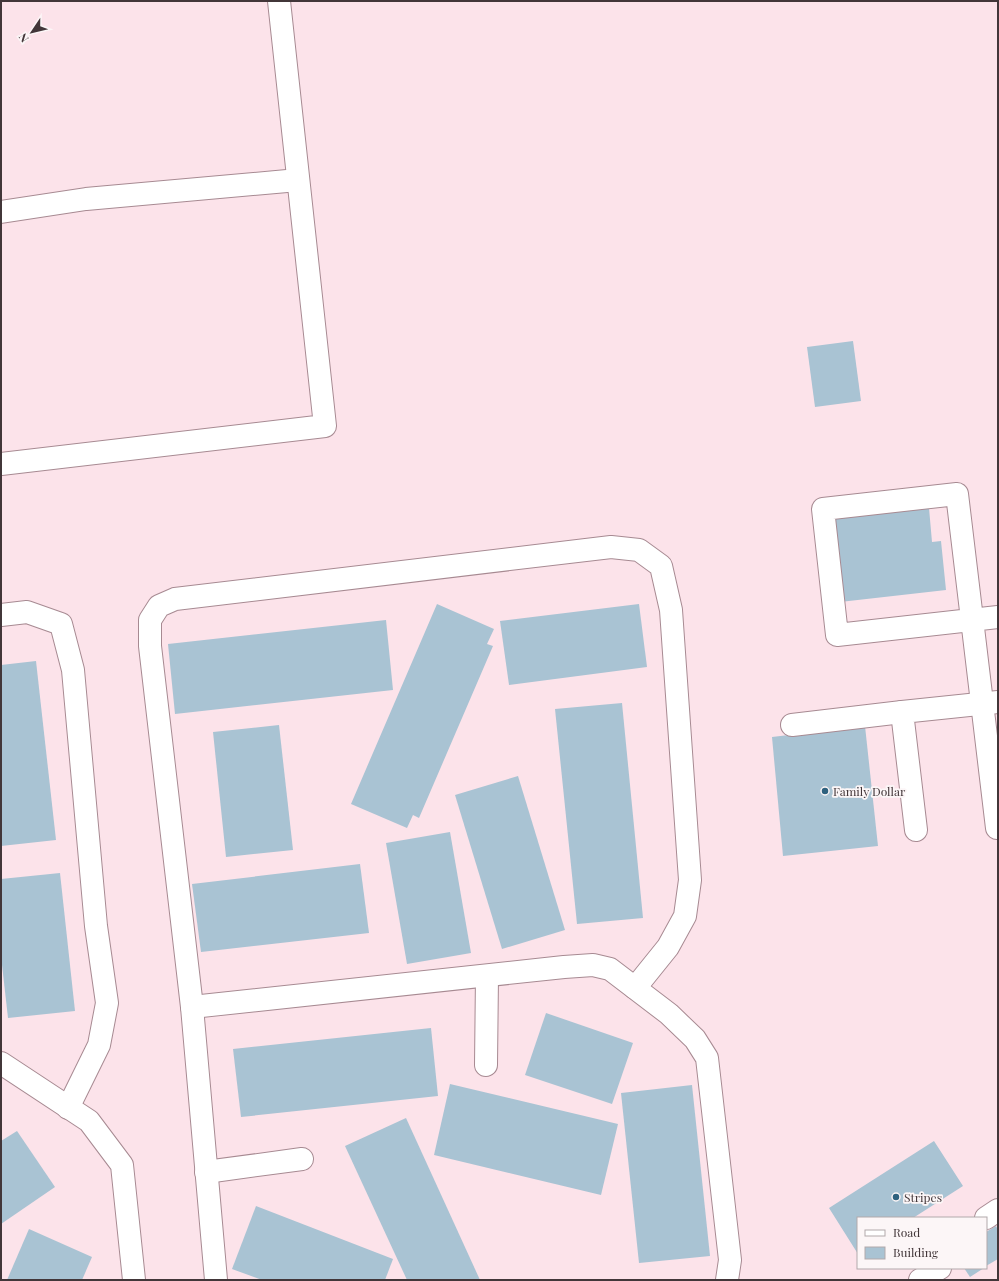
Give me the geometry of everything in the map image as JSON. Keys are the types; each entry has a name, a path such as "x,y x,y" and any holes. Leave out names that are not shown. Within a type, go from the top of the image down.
{"lane":[{"path":"1,464 325,426 279,1"},
{"path":"1,212 86,199 298,180"},
{"path":"997,828 990,703 972,620 957,494 823,509 837,635 972,620 998,617"},
{"path":"216,1280 192,1007 150,646 150,620 159,606 175,599 611,547 639,550 661,566 671,610 690,880 685,916 668,947 635,988"},
{"path":"1,615 28,612 61,624 73,670 96,926 107,1003 99,1045 68,1108"},
{"path":"792,725 990,703"},
{"path":"902,712 916,830"},
{"path":"192,1007 593,965 610,969 669,1014 695,1039 707,1058 730,1260 727,1280"},
{"path":"486,1065 487,976"},
{"path":"1,1063 89,1121 122,1165 134,1280"},
{"path":"206,1172 302,1159"},
{"path":"987,1217 998,1210"},
{"path":"920,1280 938,1269"},
{"path":"941,1269 947,1280"}],"building":[{"path":"853,341 861,401 815,407 807,347"},
{"path":"929,508 932,542 941,541 946,590 840,602 831,519"},
{"path":"437,604 494,629 487,644 493,646 419,818 413,815 407,828 351,804"},
{"path":"639,604 647,667 509,685 500,621"},
{"path":"386,620 393,690 175,714 168,644"},
{"path":"36,661 56,840 1,846 1,665"},
{"path":"622,703 643,918 577,924 555,709"},
{"path":"279,725 293,850 226,857 213,732"},
{"name":"Family Dollar","path":"865,726 878,846 783,856 772,737"},
{"path":"518,776 565,930 502,949 455,795"},
{"path":"450,832 471,953 407,964 386,843"},
{"path":"360,864 369,933 201,952 192,884"},
{"path":"60,873 75,1011 8,1018 1,956 1,879"},
{"path":"546,1013 633,1043 612,1104 525,1075"},
{"path":"431,1028 438,1096 241,1117 233,1049"},
{"path":"450,1084 618,1124 601,1195 434,1155"},
{"path":"692,1085 710,1256 639,1263 621,1093"},
{"path":"406,1118 480,1280 407,1280 345,1146"},
{"path":"17,1131 55,1187 1,1224 1,1141"},
{"name":"Stripes","path":"934,1141 963,1186 915,1217 857,1217 857,1252 829,1208"},
{"path":"256,1206 393,1259 385,1280 262,1280 232,1269"},
{"path":"996,1226 998,1230 998,1259 987,1265 987,1231"},
{"path":"29,1229 92,1257 82,1280 7,1280"},
{"path":"965,1269 982,1269 970,1277"}],"place":[{"name":"Family Dollar","path":"825,791"},
{"name":"Stripes","path":"896,1197"}]}
